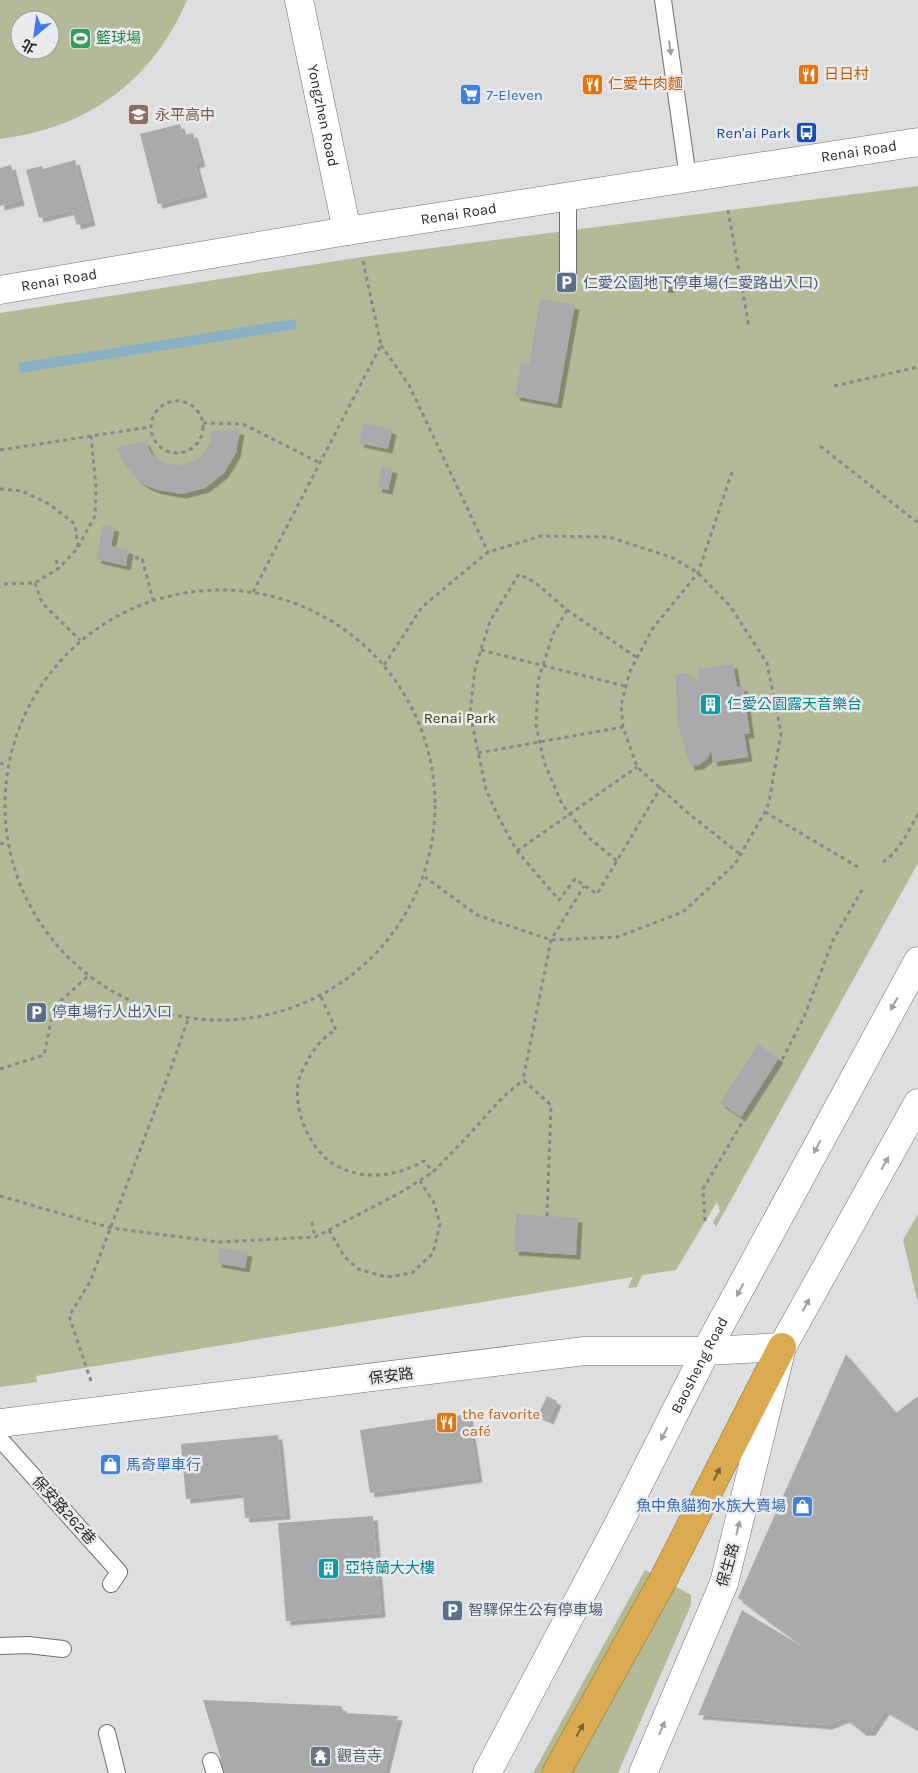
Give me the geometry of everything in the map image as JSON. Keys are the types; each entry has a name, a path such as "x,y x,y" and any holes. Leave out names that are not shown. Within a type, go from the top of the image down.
{"highway":[{"path":"556,1773 663,1580 782,1347"}],"street":[{"name":"Yongzhen Road","path":"299,0 347,231"},
{"name":"Renai Road","path":"0,290 347,231 918,142"},
{"name":"Baosheng Road","path":"486,1773 617,1527 706,1352 918,961"},
{"path":"782,1347 918,1103"},
{"name":"保安路","path":"0,1423 585,1352 706,1352 782,1347"},
{"name":"保生路","path":"643,1773 724,1583 782,1347"}],"lane":[{"path":"663,0 688,178"},
{"path":"567,283 568,197"},
{"name":"保安路262巷","path":"0,1439 119,1572 111,1584"},
{"path":"0,1646 28,1645 63,1648"},
{"path":"107,1733 117,1773"}],"path":[{"path":"728,210 749,327"},
{"path":"347,231 362,257 380,345 409,385 488,552"},
{"path":"253,592 380,345"},
{"path":"834,386 918,368"},
{"path":"176,401 184,402 199,411 203,424 202,436 198,444 191,450 174,454 158,446 153,439 150,427 154,414 160,407 168,402 176,401"},
{"path":"203,424 243,424 320,462"},
{"path":"0,450 150,427"},
{"path":"0,584 35,582 59,568 78,548 95,516 96,488 91,436"},
{"path":"820,446 918,523"},
{"path":"732,472 698,573 653,628 636,657 621,705 623,726 637,767 688,813 741,855"},
{"path":"0,489 22,491 49,504 74,524 78,548"},
{"path":"384,665 422,607 488,552 541,536 609,538 673,558 698,573 730,606 767,663 781,733 769,802 765,812 735,864 683,912 617,937 551,940 477,915 425,877"},
{"path":"127,558 142,558 154,600"},
{"path":"56,560 59,568"},
{"path":"636,657 567,610 536,583 519,574 490,621 475,670 470,713 486,790 500,820 517,852 559,900 575,880 597,894 661,787"},
{"path":"35,582 42,603 80,640"},
{"path":"203,590 253,592 302,606 346,631 384,665 415,712 433,766 436,822 425,877 401,926 365,966 321,997 256,1019 188,1019 152,1011 118,996 88,976 49,938 22,893 6,842 4,799 7,765 22,719 46,677 80,640 114,617 154,600 203,590"},
{"path":"567,610 553,634 538,681 536,725 544,762 562,804 588,837 617,861"},
{"path":"481,650 626,686"},
{"path":"478,753 623,726"},
{"path":"0,763 7,765"},
{"path":"517,852 637,767"},
{"path":"765,812 858,867"},
{"path":"883,862 903,842 918,814"},
{"path":"0,844 6,842"},
{"path":"0,1196 112,1228 219,1242 315,1237 329,1230 420,1181 433,1172 502,1098 523,1080 551,940 584,886"},
{"path":"705,1221 702,1189 782,1060 804,1018 833,940 862,890"},
{"path":"0,1069 44,1055 54,1007 88,976"},
{"path":"321,997 336,1030 329,1034 312,1051 300,1075 298,1100 303,1126 316,1149 336,1166 360,1175 386,1176 411,1168 424,1161 433,1172"},
{"path":"103,1412 69,1316 90,1282 112,1228 188,1019"},
{"path":"523,1080 551,1105 547,1216"},
{"path":"329,1230 344,1256 358,1269 386,1277 412,1273 433,1253 440,1224 434,1203 420,1181"},
{"path":"312,1222 315,1237"}],"green space":[{"path":"0,0 187,0 172,29 155,55 135,77 113,96 88,112 61,124 32,133 0,139"},
{"name":"Renai Park","path":"918,186 918,863 716,1227 713,1222 720,1211 717,1202 676,1270 642,1275 637,1287 628,1288 633,1277 36,1376 37,1382 0,1387 0,313 362,257"},
{"path":"918,1214 918,1303 903,1240"},
{"path":"645,1570 691,1595 691,1605 618,1773 533,1773"}],"water":[{"path":"295,319 297,329 20,373 19,363"}],"building":[{"path":"180,124 183,135 193,133 201,162 195,164 203,193 158,204 140,134"},
{"path":"75,160 91,221 77,225 72,210 39,218 26,170 42,166 43,169"},
{"path":"11,165 20,201 0,206 0,168"},
{"path":"540,299 575,305 557,404 515,396 521,363 529,364"},
{"path":"364,423 392,430 388,449 359,443"},
{"path":"240,430 236,453 224,473 205,488 182,494 158,490 147,486 137,479 122,461 117,447 145,441 155,458 167,464 180,465 192,462 203,454 210,443 211,431"},
{"path":"382,466 393,469 388,490 377,488"},
{"path":"103,525 115,527 111,546 129,550 126,566 96,559"},
{"name":"仁愛公園露天音樂台","path":"733,664 737,687 743,686 750,734 744,734 748,757 713,762 711,750 708,758 699,765 690,766 677,721 676,674 684,673 700,682 698,669"},
{"path":"758,1044 779,1058 741,1117 720,1103"},
{"path":"516,1214 578,1218 576,1255 514,1251"},
{"path":"220,1248 248,1252 245,1268 217,1263"},
{"path":"846,1354 896,1413 918,1396 918,1727 914,1727 885,1710 871,1731 862,1731 845,1718 828,1725 698,1715 742,1610 806,1649 738,1598"},
{"path":"547,1396 557,1401 549,1420 538,1415"},
{"path":"468,1414 478,1478 370,1493 360,1430"},
{"path":"278,1435 286,1515 245,1518 243,1493 186,1499 181,1444"},
{"name":"亞特蘭大大樓","path":"373,1516 381,1613 286,1621 278,1523"},
{"path":"203,1700 341,1706 344,1713 398,1716 384,1773 220,1773 216,1760 221,1759"}],"place":[{"name":"籃球場","path":"80,38"},
{"name":"日日村","path":"808,74"},
{"name":"仁愛牛肉麵","path":"592,84"},
{"name":"7-Eleven","path":"470,95"},
{"name":"永平高中","path":"139,115"},
{"name":"Ren'ai Park","path":"807,133"},
{"name":"仁愛公園地下停車場(仁愛路出入口)","path":"567,283"},
{"name":"仁愛公園露天音樂台","path":"711,704"},
{"name":"停車場行人出入口","path":"36,1012"},
{"name":"the favorite café","path":"446,1423"},
{"name":"馬奇單車行","path":"110,1465"},
{"name":"魚中魚貓狗水族大賣場","path":"802,1506"},
{"name":"亞特蘭大大樓","path":"329,1568"},
{"name":"智驛保生公有停車場","path":"452,1610"},
{"name":"觀音寺","path":"321,1756"}]}
